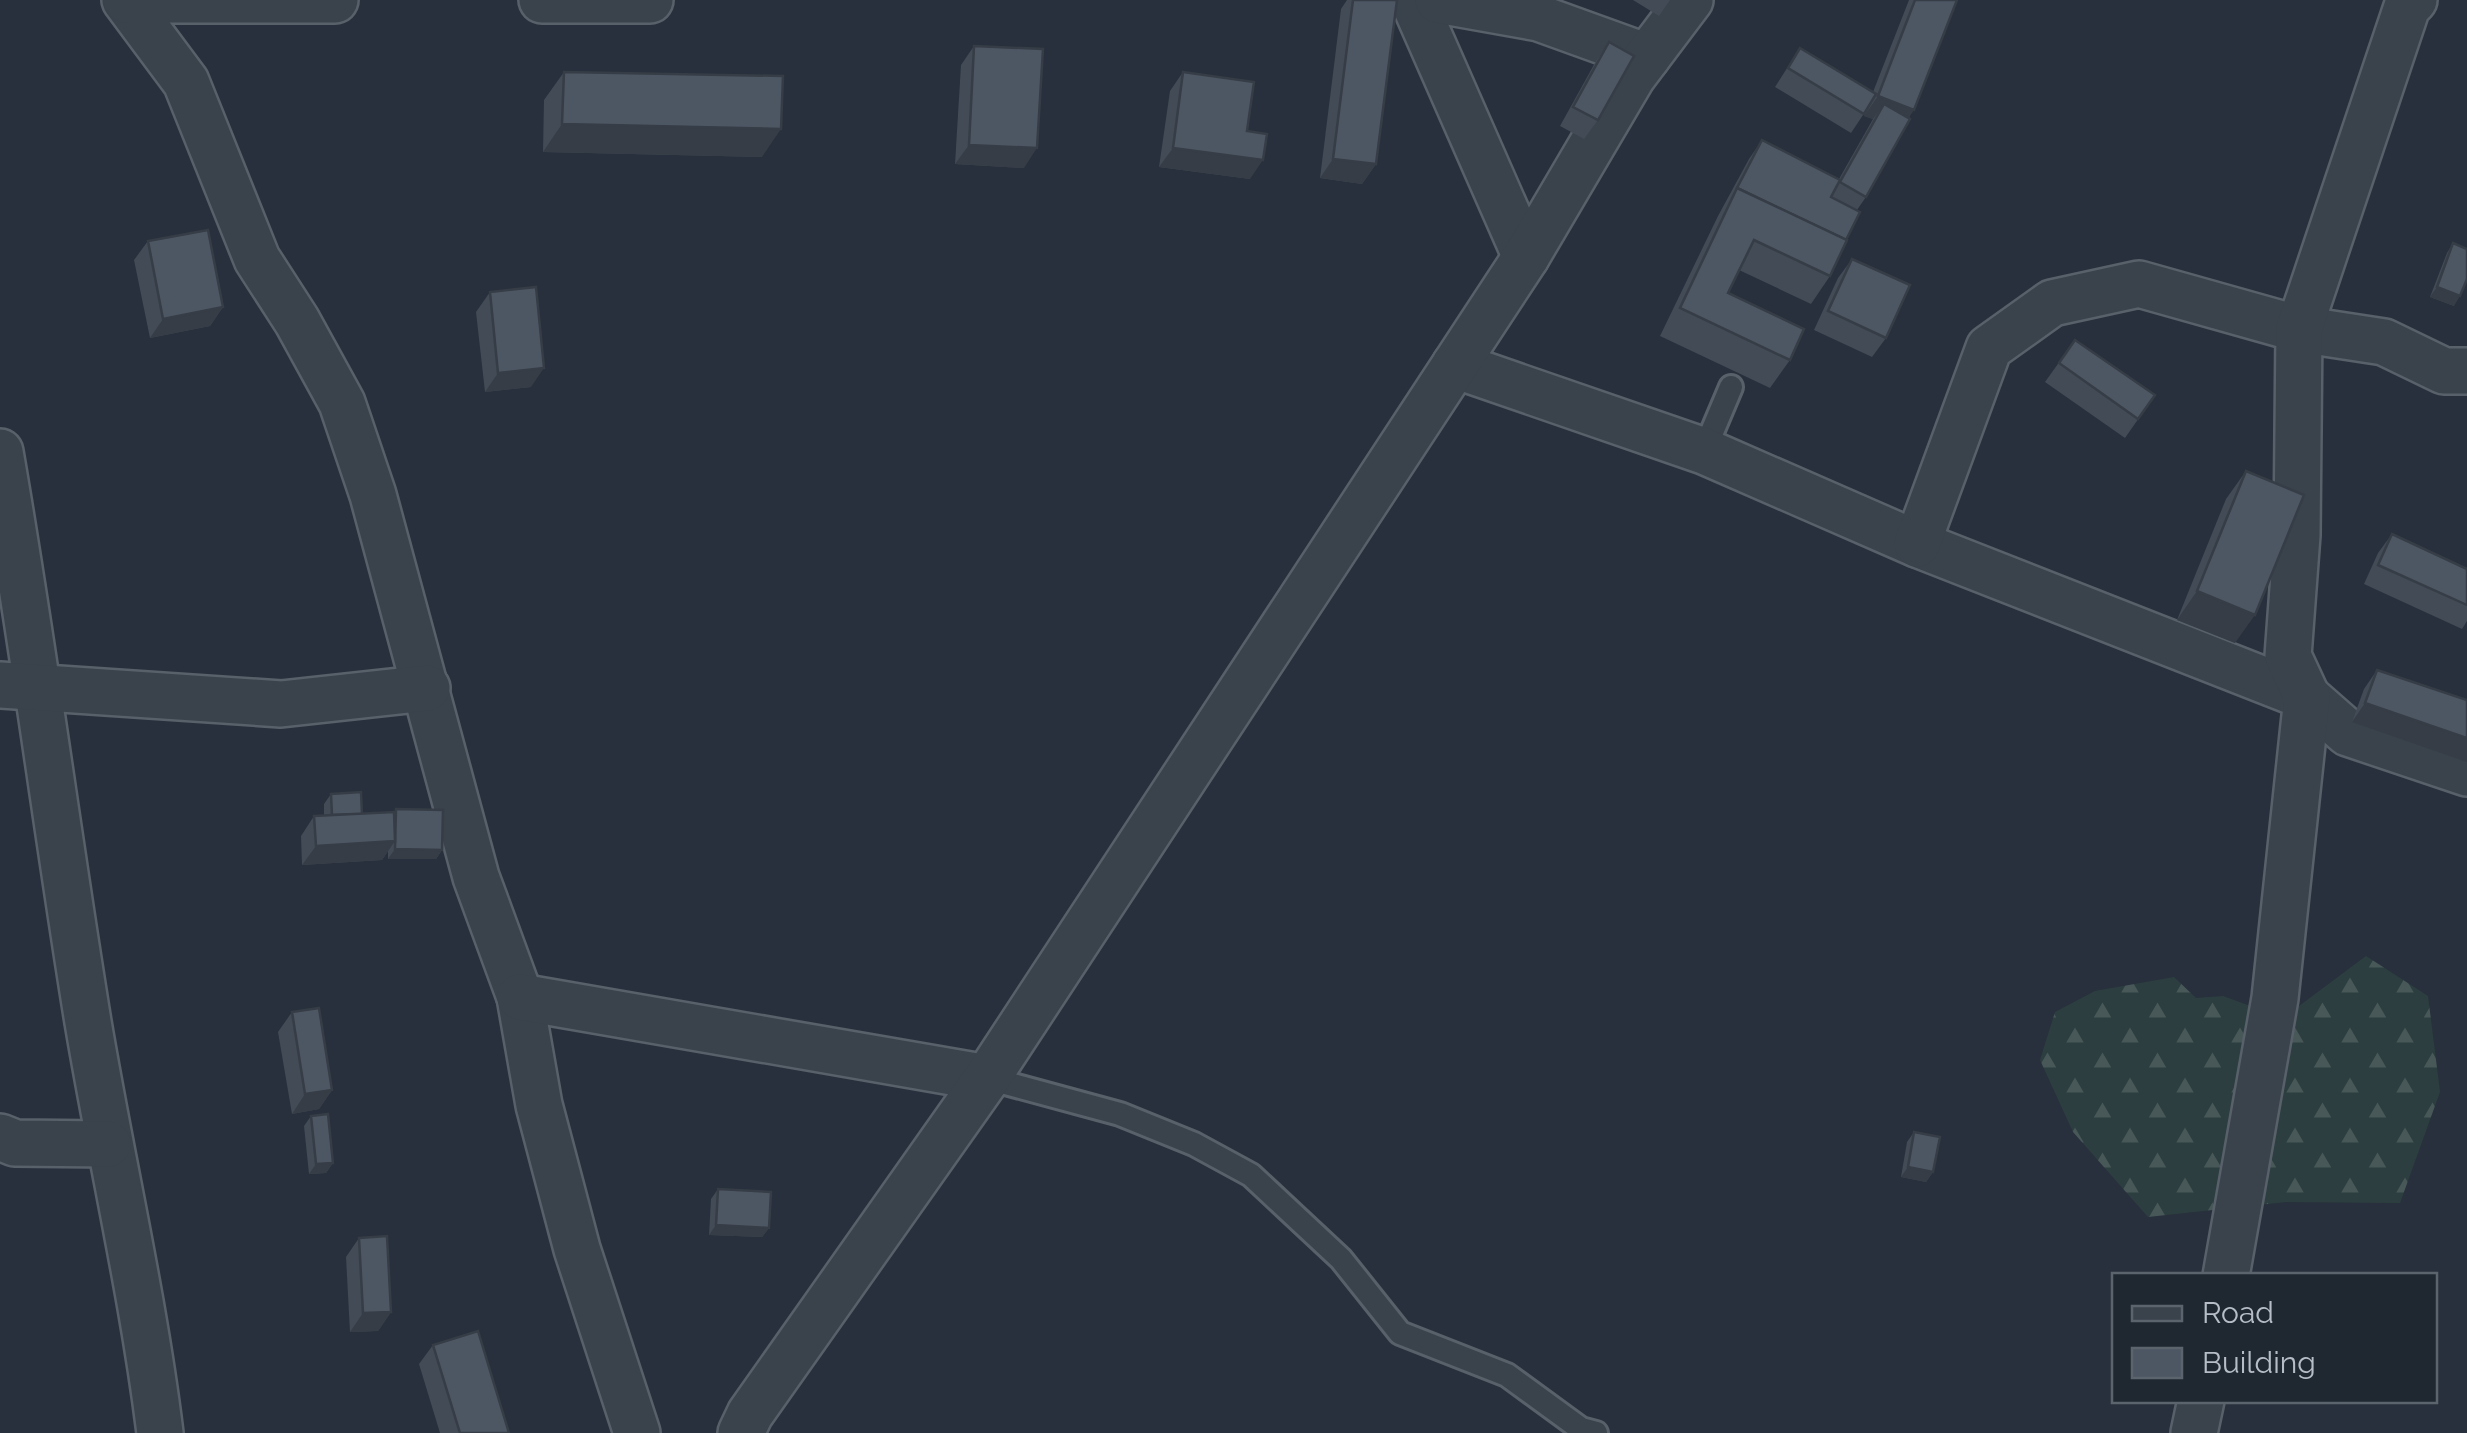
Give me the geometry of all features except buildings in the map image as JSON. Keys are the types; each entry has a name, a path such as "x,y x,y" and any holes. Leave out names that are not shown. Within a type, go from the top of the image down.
{"street":[{"path":"126,0 335,0"},
{"path":"126,0 186,82 257,260 298,321 342,403 374,495 476,877 520,997 539,1106 577,1249 637,1433"},
{"path":"542,0 650,0"},
{"path":"1413,0 1526,257"},
{"path":"1438,0 1539,9 1647,57"},
{"path":"741,1433 750,1414 987,1078 1526,257 1647,57 1690,0"},
{"path":"2227,1273 2275,998 2307,697 2288,656 2297,536 2299,329 2407,7 2414,0"},
{"path":"1916,544 1989,348 2052,302 2139,284 2299,329 2384,342 2444,371 2467,372"},
{"path":"1455,365 1704,451 1916,544 2307,697 2348,733 2467,773"},
{"path":"0,452 20,688 60,855 108,1144 150,1354 160,1433"},
{"path":"20,688 281,704 427,688"},
{"path":"520,997 987,1078"},
{"path":"0,1138 16,1143 108,1144"},
{"path":"2194,1433 2199,1403"}],"lane":[{"path":"1704,451 1731,387"},
{"path":"987,1078 1120,1114 1194,1144 1251,1175 1341,1259 1400,1333 1507,1375 1581,1428 1596,1433"}],"green space":[{"path":"2366,956 2428,996 2440,1092 2400,1203 2286,1202 2148,1217 2073,1132 2040,1060 2055,1012 2095,991 2174,977 2196,998 2223,996 2283,1018"}]}
